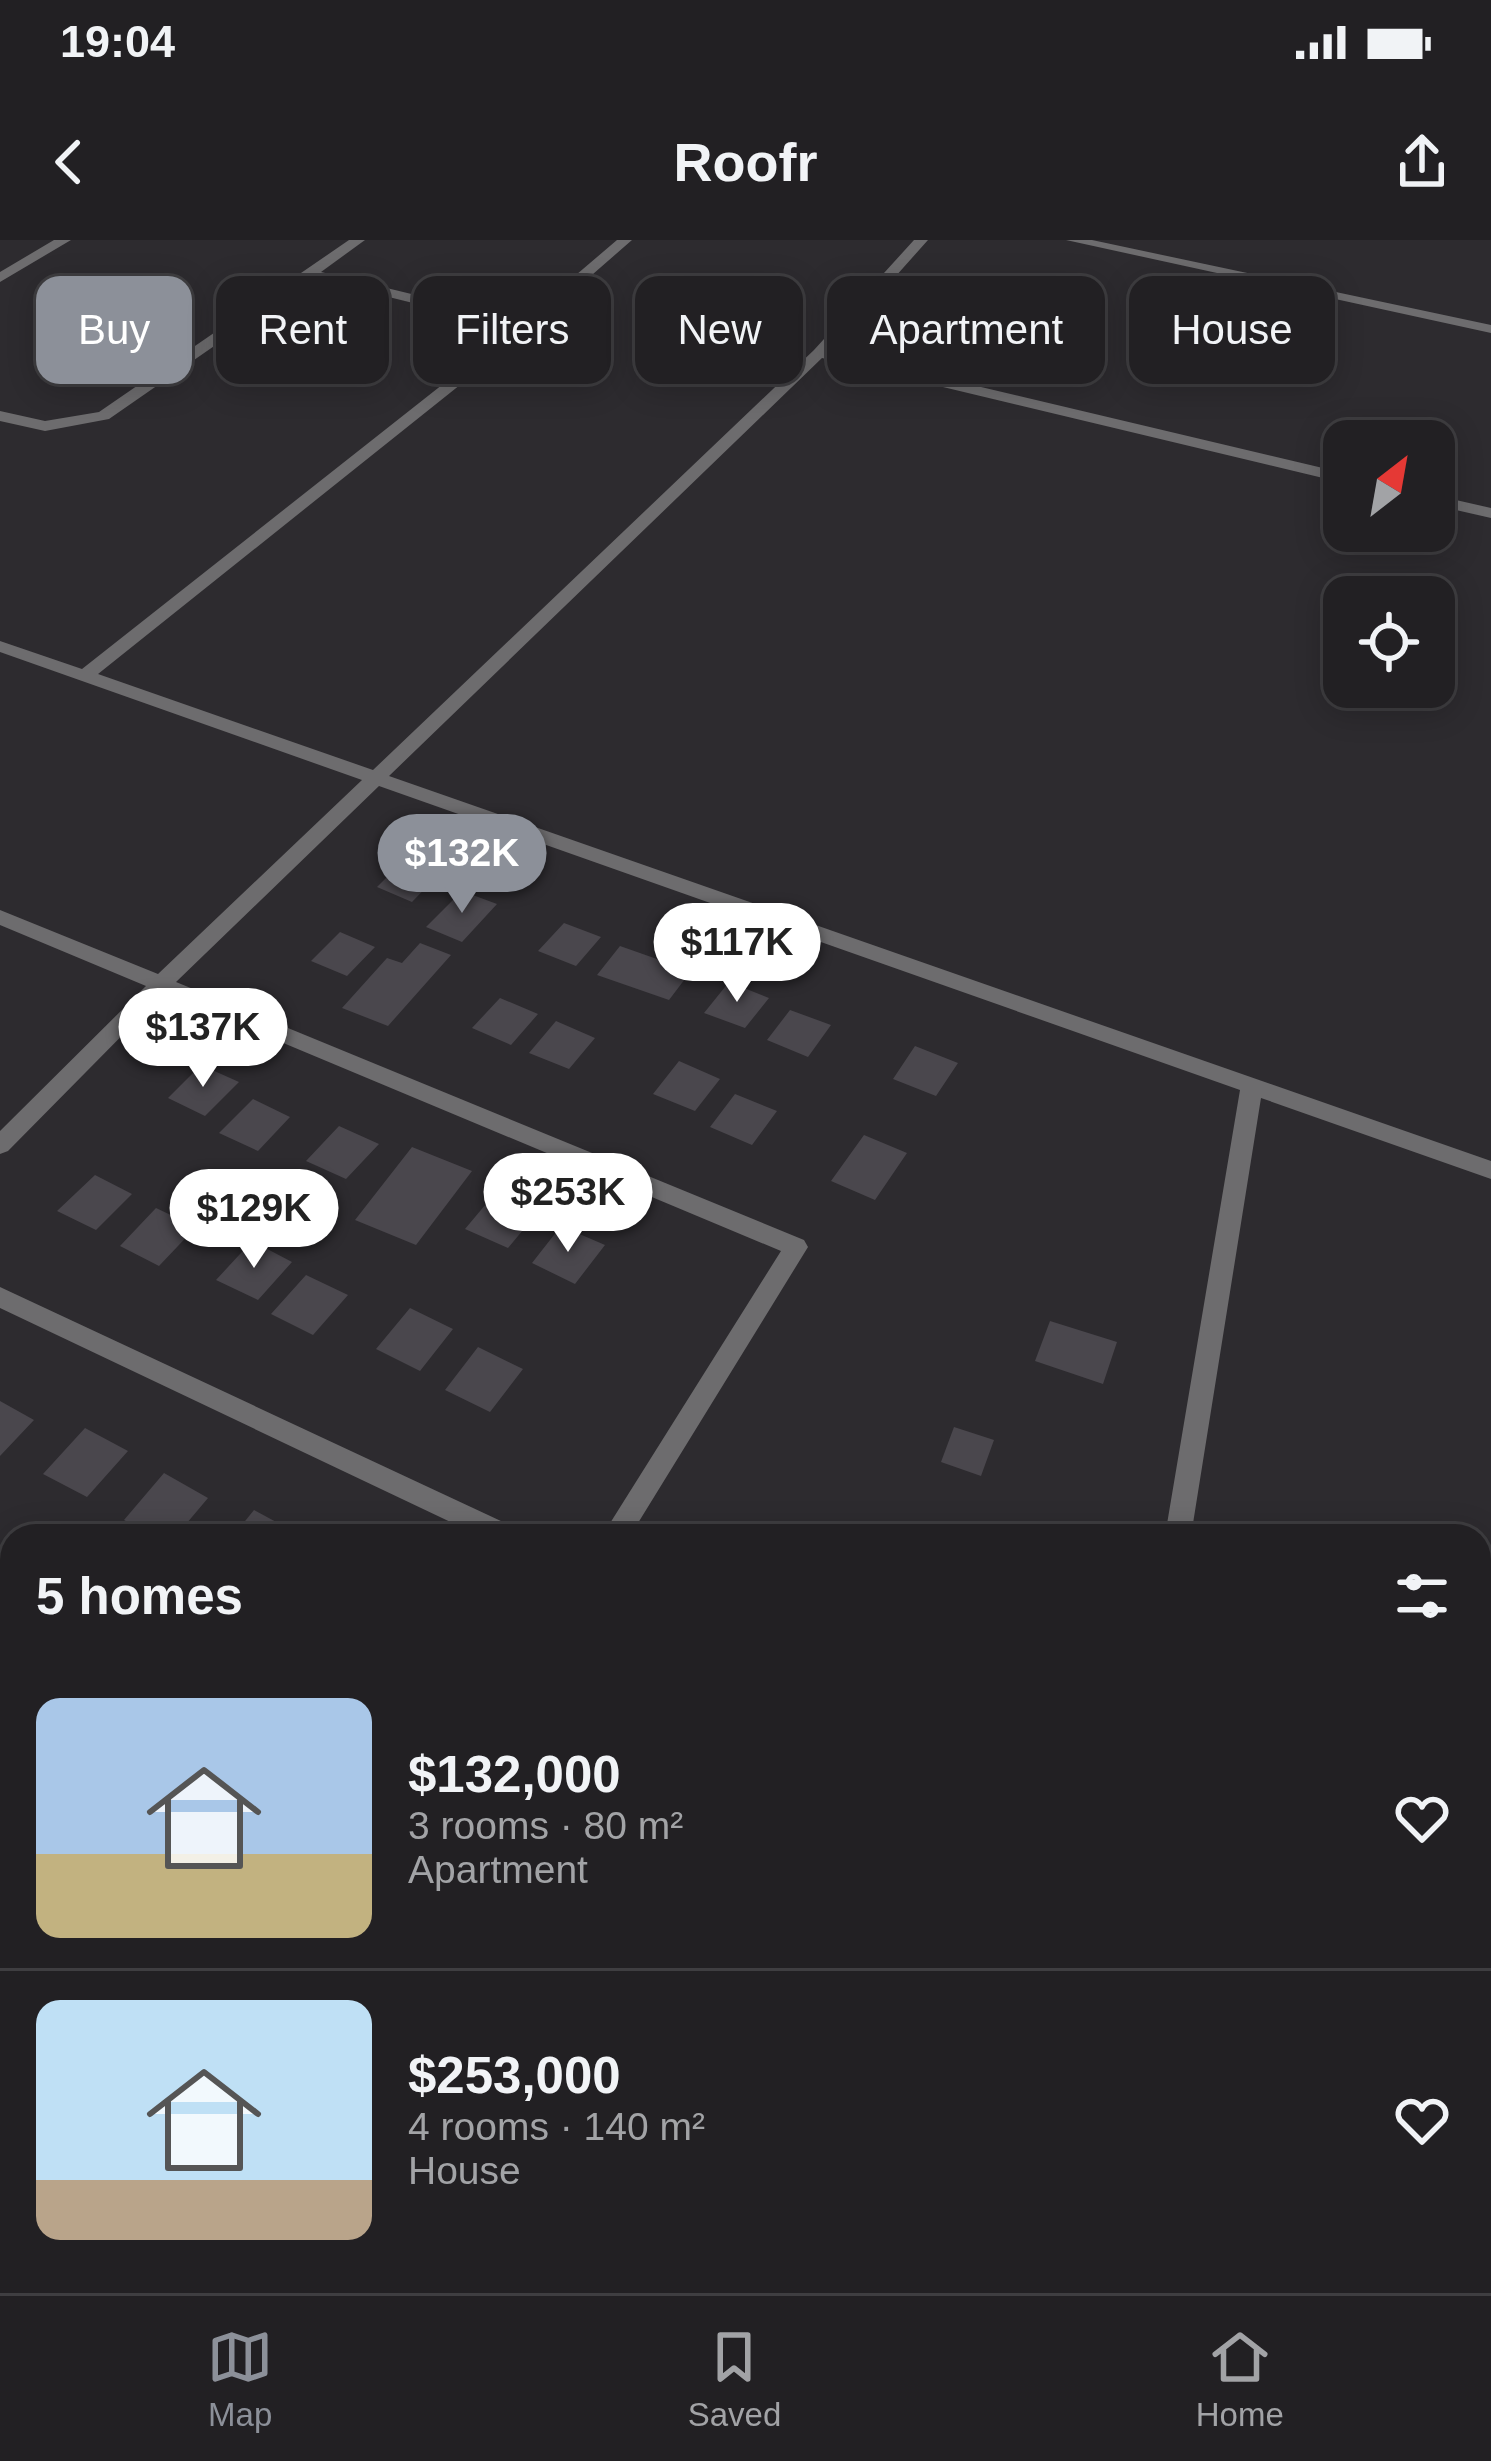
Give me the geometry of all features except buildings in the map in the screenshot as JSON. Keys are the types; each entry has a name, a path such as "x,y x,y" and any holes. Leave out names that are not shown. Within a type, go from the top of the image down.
{"street":[{"path":"0,278 64,240"},
{"path":"0,416 46,426 104,416 358,240"},
{"path":"584,276 626,240"},
{"path":"0,1145 160,985 819,353 921,240"},
{"path":"1073,240 1491,329"},
{"path":"308,274 413,299"},
{"path":"819,353 1323,473"},
{"path":"82,676 452,384"},
{"path":"1455,505 1491,513"},
{"path":"0,646 1491,1170"},
{"path":"0,917 796,1247 623,1524"},
{"path":"1180,1524 1252,1087"},
{"path":"0,1297 481,1524"}]}
